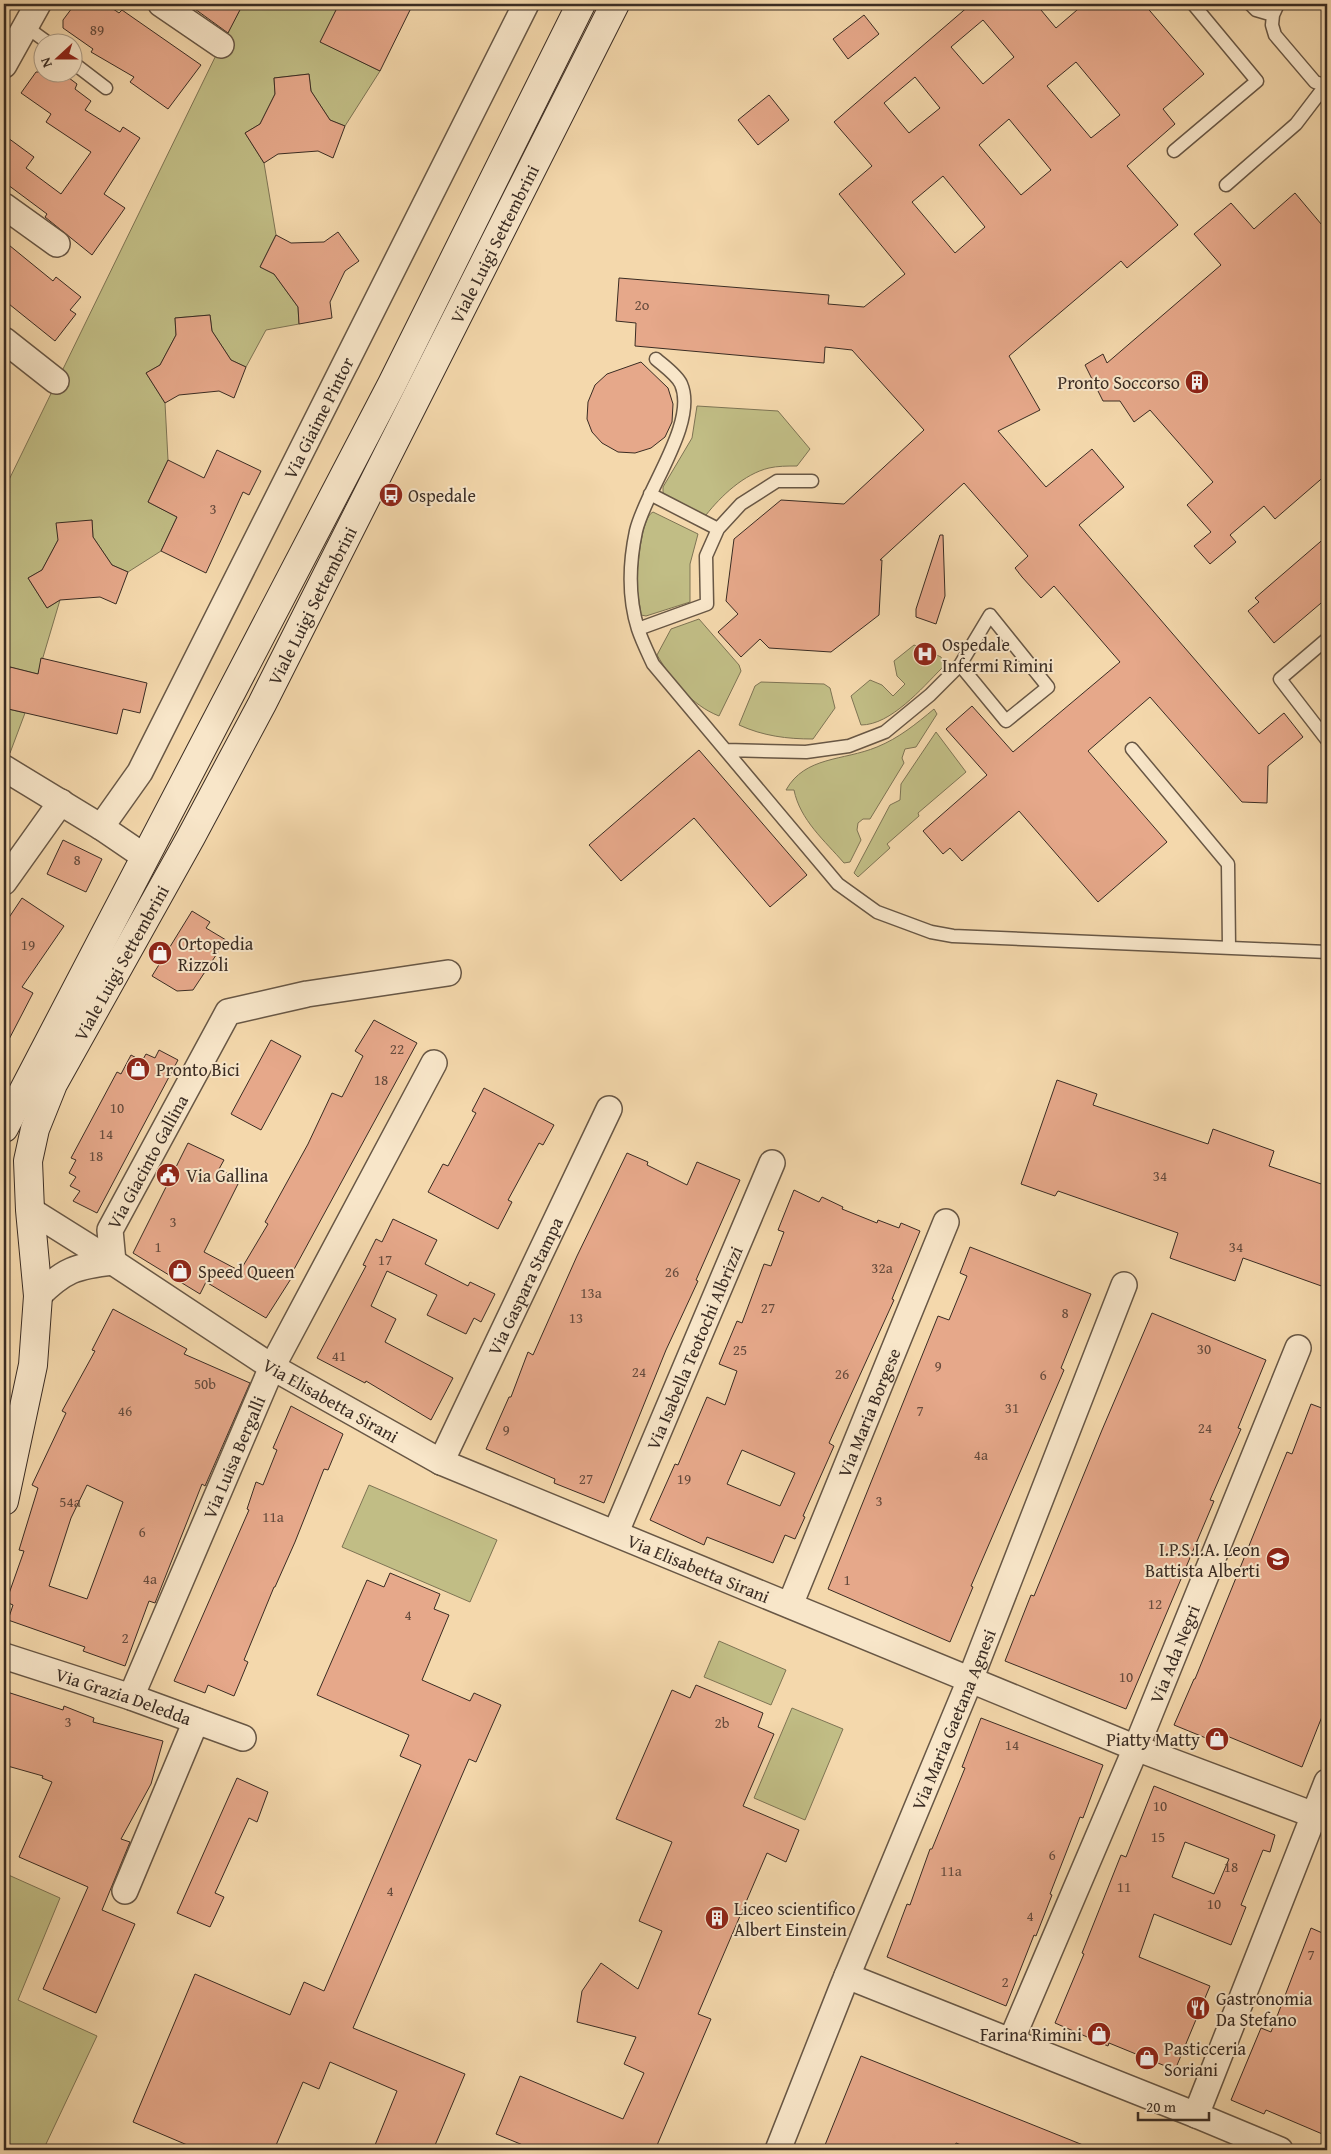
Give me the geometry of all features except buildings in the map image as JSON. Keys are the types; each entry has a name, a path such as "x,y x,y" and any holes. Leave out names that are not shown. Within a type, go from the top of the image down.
{"main road":[{"name":"Viale Luigi Settembrini","path":"4,1501 33,1365 38,1296 30,1210 28,1160 35,1129 53,1084 191,837 262,704 500,198 581,4"},
{"name":"Viale Luigi Settembrini","path":"4,1128 388,393 500,198 615,4"}],"street":[{"path":"4,65 38,4"},
{"path":"161,4 221,45"},
{"name":"Via Giaime Pintor","path":"101,827 140,772 526,4"},
{"path":"4,206 56,244"},
{"path":"4,340 56,381"},
{"path":"4,768 101,827 145,857"},
{"path":"4,882 61,802"},
{"name":"Via Giacinto Gallina","path":"113,1262 110,1230 228,1012 307,994 448,972"},
{"name":"Via Luisa Bergalli","path":"131,1697 272,1368 434,1063"},
{"name":"Via Gaspara Stampa","path":"442,1462 609,1109"},
{"name":"Via Isabella Teotochi Albrizzi","path":"616,1532 772,1163"},
{"name":"Via Elisabetta Sirani","path":"30,1210 113,1262 272,1368 442,1462 616,1532 1136,1748 1314,1816"},
{"name":"Via Maria Borgese","path":"790,1604 946,1222"},
{"path":"38,1296 55,1279 72,1269 90,1264 113,1262"},
{"name":"Via Maria Gaetana Agnesi","path":"778,2150 847,1976 970,1680 1124,1286"},
{"name":"Via Ada Negri","path":"1011,2041 1136,1748 1298,1348"},
{"name":"Via Grazia Deledda","path":"4,1656 131,1697 243,1738"},
{"path":"125,1891 196,1721"},
{"path":"1196,2115 1327,1782"},
{"path":"847,1976 1280,2150"}],"lane":[{"path":"1174,151 1257,81 1193,4"},
{"path":"1226,185 1296,124 1326,86 1315,82 1275,35 1272,25 1276,9 1256,10 1250,4"},
{"path":"25,26 33,32"},
{"path":"82,70 106,88"},
{"path":"656,359 680,382 684,411 666,463 650,494 636,530 629,585 638,630 654,664 838,884 877,912 931,932 953,936 1327,952"},
{"path":"638,630 707,604 706,556 718,529 741,504 777,481 812,481"},
{"path":"650,494 718,529"},
{"path":"726,750 806,752 849,746 885,732 930,695 960,665 990,615 1048,687 1006,721 960,665"},
{"path":"1327,639 1280,679 1327,740"},
{"path":"1132,749 1228,864 1229,947"}],"shaded area":[{"path":"243,4 339,4 321,42 380,71 345,126 330,120 311,91 309,74 274,78 275,94 260,124 245,133 264,163 276,235 260,267 274,274 298,307 299,324 266,330 246,367 231,360 212,331 210,315 175,318 176,335 160,365 146,373 165,403 168,460 148,502 177,517 161,551 128,572 112,565 93,537 92,520 58,540 42,570 28,578 47,608 60,600 38,674 10,667 4,696 4,490 221,45"},
{"path":"697,406 778,411 810,449 797,466 769,468 742,480 726,493 706,515 703,515 663,493 663,487 692,438"},
{"path":"653,512 698,534 690,564 690,602 646,616 641,615 637,587 638,567 640,544 645,523"},
{"path":"699,619 739,665 741,671 719,716 700,705 683,691 657,655 671,629"},
{"path":"914,645 941,657 944,664 942,668 895,712 884,719 861,725 851,696 870,680 882,685 893,696 905,684 897,676 894,661"},
{"path":"761,682 824,684 830,688 835,708 813,739 775,736 748,729 739,725 755,686"},
{"path":"4,708 25,713 10,753 4,750"},
{"path":"934,709 937,714 916,747 905,749 902,758 904,763 870,819 863,819 858,823 857,830 861,840 850,862 844,863 807,820 797,801 794,790 786,790 803,771 826,761 877,747 907,730"},
{"path":"936,732 966,772 918,813 919,816 887,844 890,848 858,877 854,873 890,805 900,800 901,784"},
{"path":"369,1485 497,1540 470,1602 342,1547"},
{"path":"719,1641 786,1670 771,1705 704,1677"},
{"path":"792,1708 843,1729 805,1820 754,1798"},
{"path":"4,1873 60,1898 18,2000 97,2036 46,2144 64,2150 4,2150"}],"place":[{"name":"Pronto Soccorso","path":"1197,382"},
{"name":"Ospedale","path":"391,495"},
{"name":"Ospedale Infermi Rimini","path":"925,654"},
{"name":"Ortopedia Rizzoli","path":"160,953"},
{"name":"Pronto Bici","path":"138,1069"},
{"name":"Via Gallina","path":"168,1175"},
{"name":"Speed Queen","path":"180,1271"},
{"name":"I.P.S.I.A. Leon Battista Alberti","path":"1278,1559"},
{"name":"Piatty Matty","path":"1217,1739"},
{"name":"Liceo scientifico Albert Einstein","path":"717,1918"},
{"name":"Gastronomia Da Stefano","path":"1198,2008"},
{"name":"Farina Rimini","path":"1099,2034"},
{"name":"Pasticceria Soriani","path":"1147,2058"}]}
